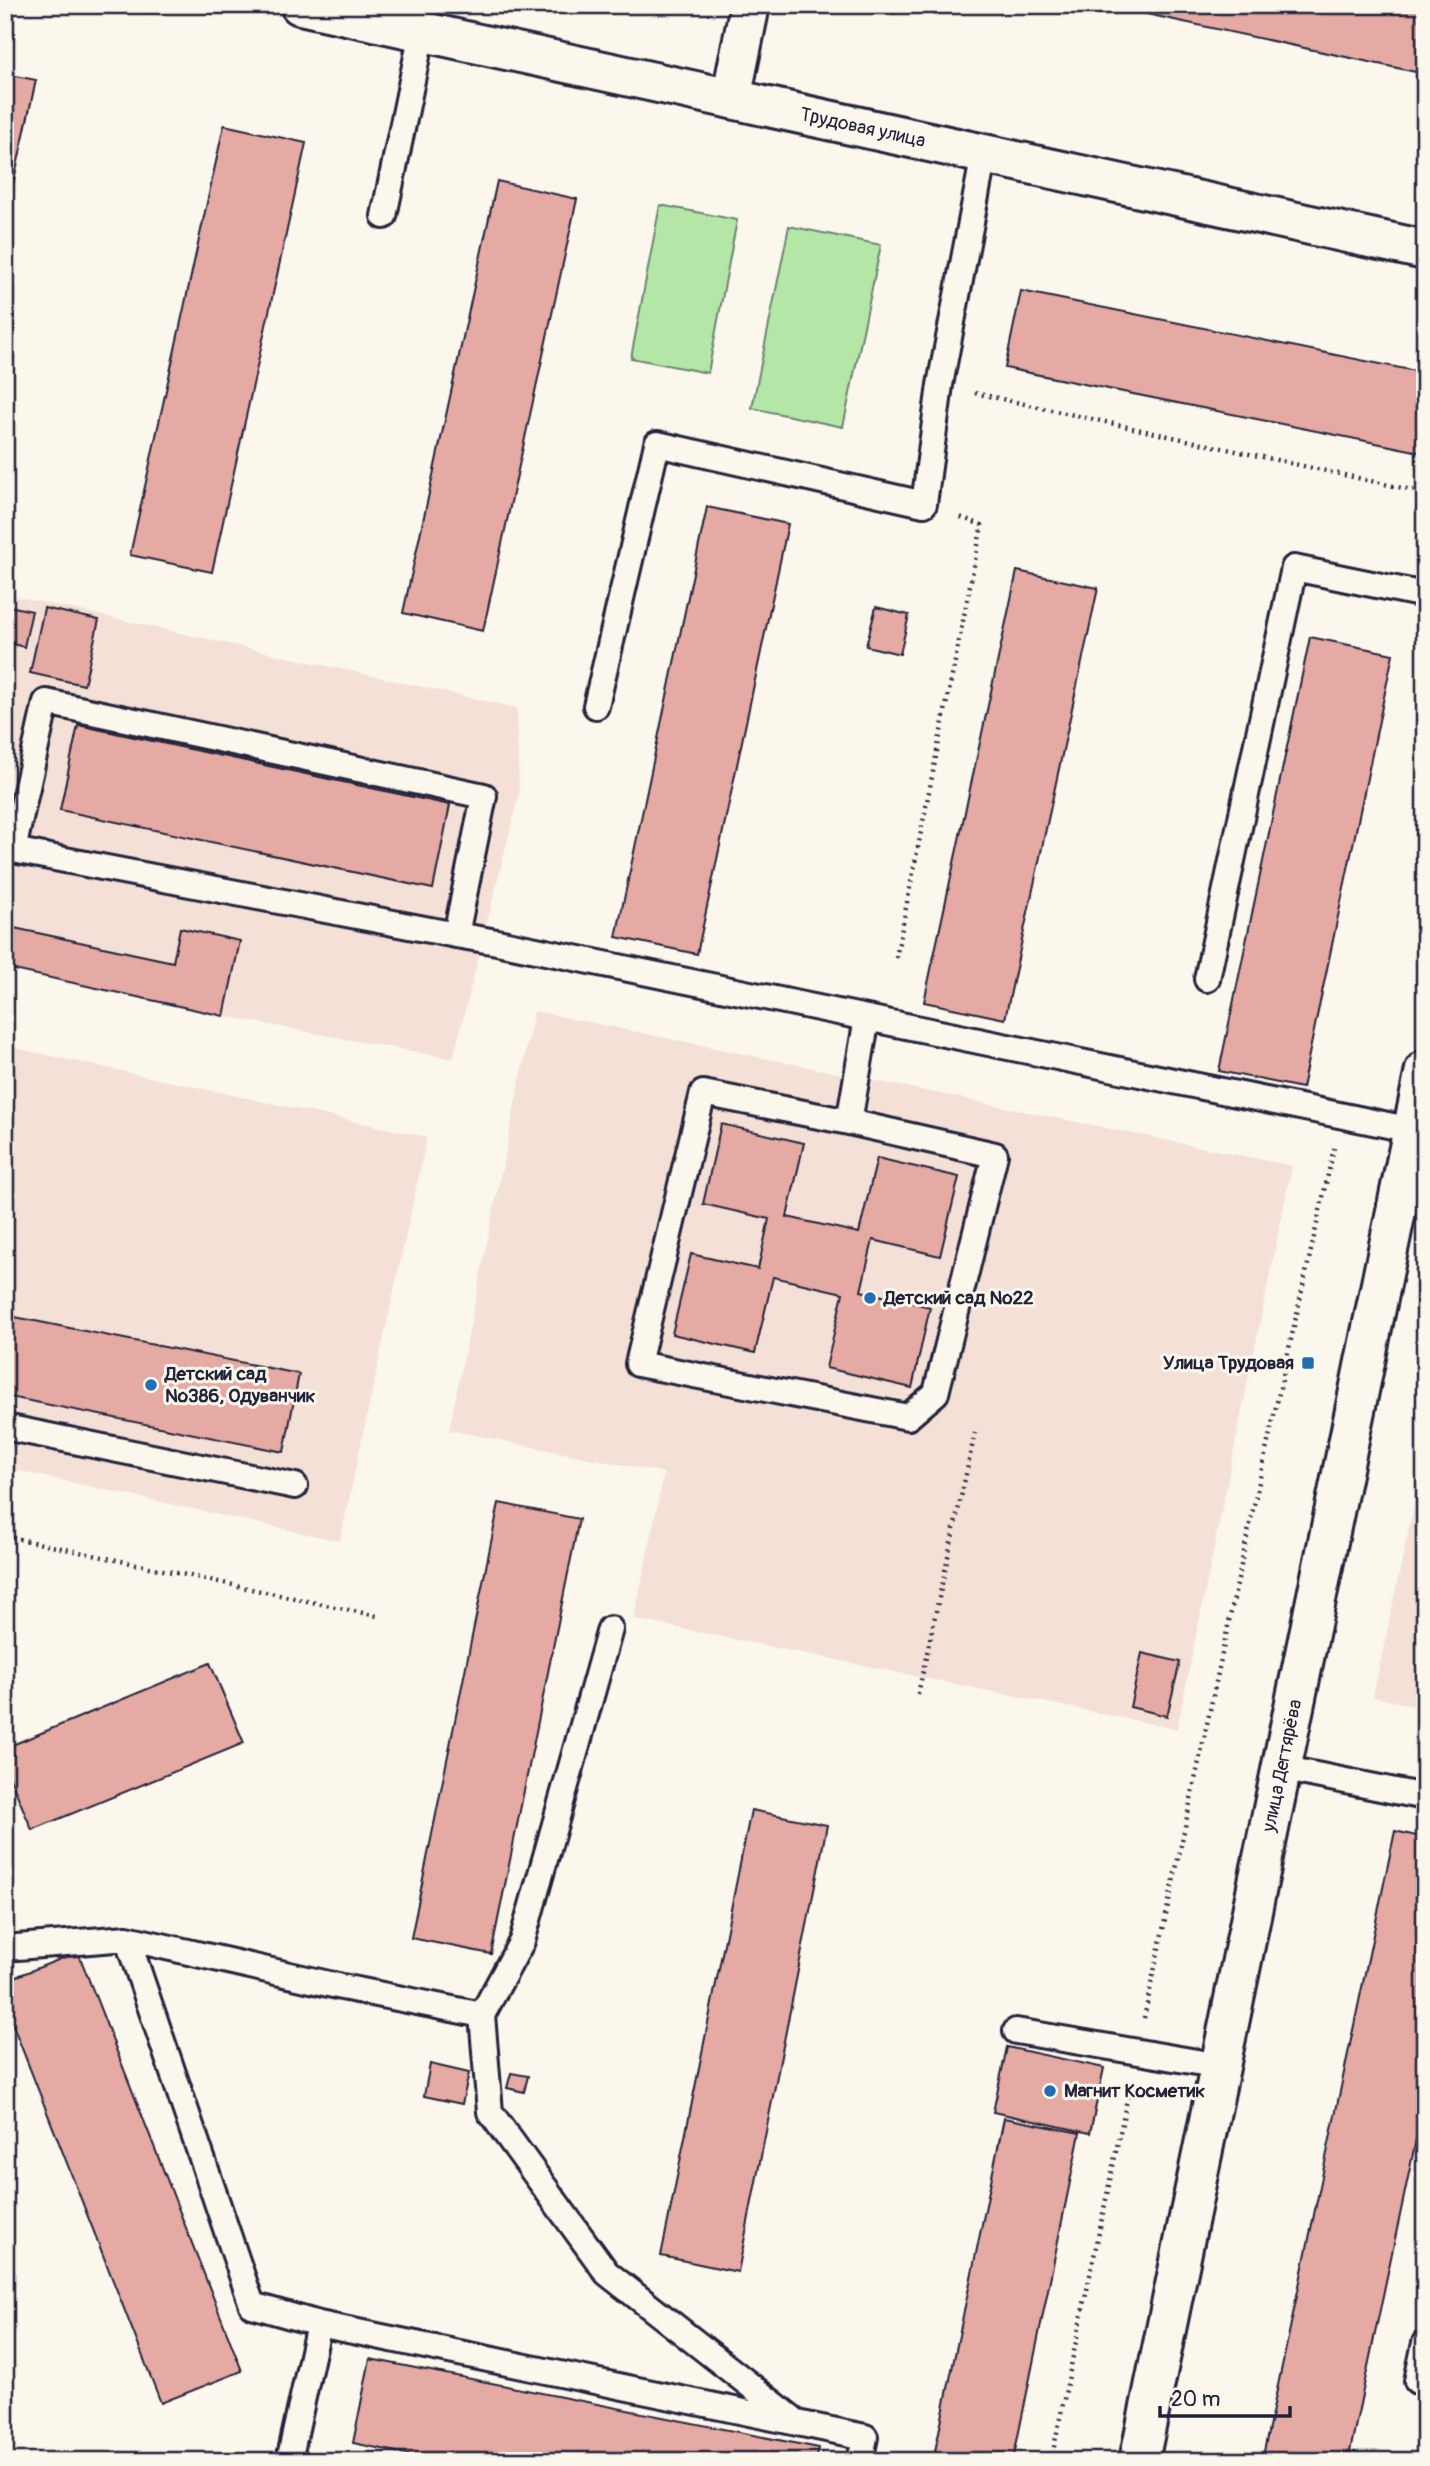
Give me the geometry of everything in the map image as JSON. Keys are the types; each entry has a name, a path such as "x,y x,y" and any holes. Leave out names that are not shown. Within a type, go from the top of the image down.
{"street":[{"name":"Трудовая улица","path":"300,5 1425,250"},
{"path":"731,99 750,5"},
{"name":"улица Дегтярёва","path":"1139,2461 1425,1070"}],"lane":[{"path":"384,216 422,32"},
{"path":"596,706 657,444 924,505 940,385 984,154"},
{"path":"1207,979 1294,568 1425,595"},
{"path":"456,935 484,796 46,702 13,850 456,935 1412,1130"},
{"path":"849,1122 867,1018"},
{"path":"703,1093 849,1122 995,1155 936,1392 908,1417 638,1364 703,1093"},
{"path":"5,1427 295,1486"},
{"path":"610,1629 522,1941 482,2015 490,2112 607,2273 799,2424"},
{"path":"1281,1768 1425,1797"},
{"path":"5,1948 127,1938 342,1987 482,2015"},
{"path":"127,1938 252,2305 320,2324 865,2437 860,2461"},
{"path":"1016,2031 1220,2066"},
{"path":"289,2461 320,2324"},
{"path":"1425,2343 1417,2381 1425,2383"}],"path":[{"path":"940,385 1425,493"},
{"path":"897,958 982,525 924,505"},
{"path":"1051,2461 1255,1500 1341,1115"},
{"path":"918,1695 975,1433"},
{"path":"5,1536 377,1616"}],"shaded area":[{"path":"5,594 517,708 519,794 453,1059 224,1016 5,968"},
{"name":"Детский сад №22","path":"534,1011 1292,1166 1177,1729 634,1619 664,1473 449,1430"},
{"path":"5,1046 427,1137 340,1541 5,1468"},
{"path":"1425,1453 1425,1708 1373,1697"}],"green space":[{"path":"660,205 737,220 708,373 631,358"},
{"path":"789,226 881,245 843,427 752,408"}],"building":[{"path":"1105,5 1425,5 1425,74"},
{"path":"5,74 36,80 5,221"},
{"path":"224,125 306,143 212,572 130,555"},
{"path":"497,181 577,199 483,631 403,613"},
{"path":"1021,291 1425,373 1425,453 1005,368"},
{"path":"707,507 788,524 697,954 616,937"},
{"path":"1017,571 1098,588 1005,1019 924,1002"},
{"path":"5,605 32,611 24,647 5,642"},
{"path":"876,607 909,615 900,654 866,646"},
{"path":"44,608 99,620 84,685 30,673"},
{"path":"1310,637 1393,654 1302,1088 1219,1071"},
{"path":"78,725 450,805 433,889 60,810"},
{"path":"5,926 173,962 180,928 240,941 224,1016 5,968"},
{"path":"721,1124 804,1143 787,1217 859,1233 877,1158 959,1177 940,1256 873,1240 861,1291 930,1307 912,1388 826,1368 843,1293 773,1277 755,1353 672,1334 691,1254 758,1269 769,1219 703,1204"},
{"name":"Детский сад №386, Одуванчик","path":"5,1315 299,1374 284,1452 5,1396"},
{"path":"499,1503 579,1519 491,1954 411,1938"},
{"path":"1142,1653 1180,1662 1167,1716 1130,1707"},
{"path":"210,1663 244,1743 32,1830 5,1766 5,1748"},
{"path":"751,1810 827,1825 738,2272 661,2256"},
{"path":"1395,1831 1425,1838 1425,2097 1348,2461 1262,2461"},
{"path":"78,1952 242,2371 161,2403 5,2005 5,1981"},
{"path":"1007,2047 1104,2068 1090,2133 993,2112"},
{"path":"430,2064 469,2073 462,2104 424,2096"},
{"path":"511,2073 528,2076 524,2092 507,2088"},
{"path":"1004,2118 1080,2133 1013,2461 933,2461"},
{"path":"370,2359 819,2448 816,2461 440,2461 353,2443"}],"place":[{"name":"Детский сад №22","path":"870,1298"},
{"name":"Улица Трудовая","path":"1308,1363"},
{"name":"Детский сад №386, Одуванчик","path":"151,1385"},
{"name":"Магнит Косметик","path":"1050,2091"}]}
